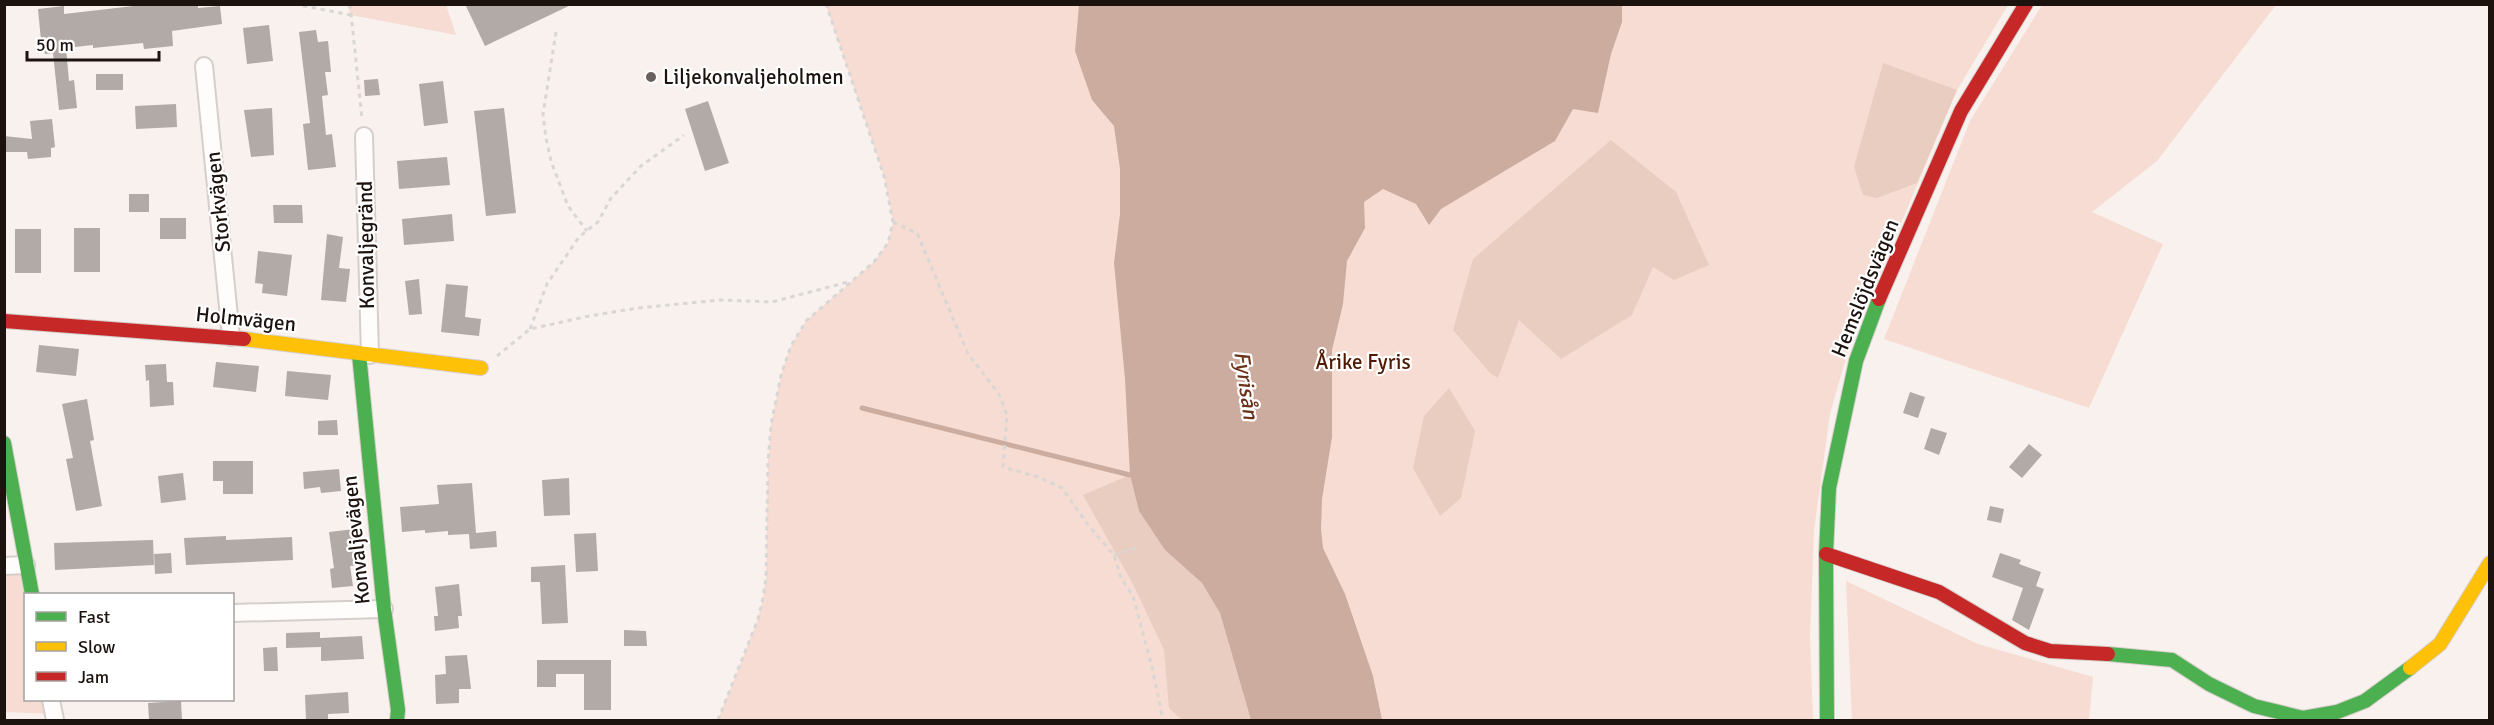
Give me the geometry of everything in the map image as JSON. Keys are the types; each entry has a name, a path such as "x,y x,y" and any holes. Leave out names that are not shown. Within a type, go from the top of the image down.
{"street":[{"name":"Hemslöjdsvägen","path":"1827,720 1826,554 1829,488 1860,351 1876,307 1961,111 2026,4"},
{"name":"Storkvägen","path":"204,66 231,337"},
{"name":"Konvaljegränd","path":"364,136 365,354"},
{"name":"Holmvägen","path":"4,321 231,337 482,368"},
{"name":"Konvaljevägen","path":"365,354 384,609 398,710 397,720"},
{"path":"4,443 32,593"},
{"path":"1826,554 1939,592 2025,643 2050,651 2130,655 2172,660 2209,684 2254,706 2303,718 2337,712 2365,701 2440,644 2490,563"},
{"path":"4,566 26,565"},
{"path":"234,613 384,609"},
{"path":"51,701 55,720"}],"path":[{"path":"294,4 351,15"},
{"path":"350,4 364,136"},
{"path":"718,720 764,598 771,425 781,375 790,345 806,321 848,282 874,262 888,243 894,222 884,176 826,4"},
{"path":"556,32 543,114 546,138 551,161 568,206 587,231"},
{"path":"530,329 547,284 564,258 587,231 598,222 611,198 641,166 684,135"},
{"path":"894,222 917,233 968,354 999,394 1007,415 1003,467 1038,477 1062,488 1088,525 1114,555 1121,578 1133,597 1152,667 1163,720"},
{"path":"482,368 530,329 638,308 720,300 772,302 848,282"},
{"path":"1114,555 1136,548"}],"green space":[{"path":"347,5 446,5 456,35 351,15"},
{"name":"Årike Fyris","path":"826,5 2008,5 1957,90 1849,347 1830,414 1814,530 1810,636 1813,720 718,720 758,619 763,598 766,578 771,425 781,375 791,346 806,321 874,262 888,243 893,222 884,176"},
{"path":"2042,5 2276,5 2157,161 2092,212 2163,244 2089,408 1884,339 1970,121"},
{"path":"26,565 24,701 51,701 54,714 5,712 5,566"},
{"path":"1846,581 1978,644 2093,677 2089,720 1852,720"}],"shaded area":[{"path":"1883,63 1957,90 1917,183 1877,198 1863,195 1854,167"},
{"path":"1611,140 1676,192 1709,265 1674,280 1653,267 1632,315 1561,359 1519,320 1498,378 1490,373 1453,330 1473,259"},
{"path":"1449,388 1475,431 1461,498 1440,516 1413,468 1424,416"},
{"path":"1130,475 1139,511 1165,550 1202,583 1220,613 1251,720 1182,720 1169,708 1164,650 1134,586 1083,495"}],"water":[{"name":"Fyrisån","path":"1079,5 1622,5 1622,22 1611,54 1598,113 1573,109 1555,141 1441,209 1429,225 1416,204 1383,189 1364,202 1365,228 1347,261 1343,304 1332,350 1332,437 1322,499 1321,529 1323,548 1345,594 1373,676 1382,720 1251,720 1220,613 1202,583 1165,550 1139,511 1130,475 1125,379 1114,263 1120,214 1120,169 1114,126 1092,100 1075,51"}],"building":[{"path":"151,4 198,4 198,8 220,6 222,24 172,31 173,46 144,49 143,43 66,48 69,81 74,80 77,108 59,110 53,53 45,54 42,51 38,9 64,6 64,14"},
{"path":"465,4 573,4 485,46"},
{"path":"269,25 273,61 247,64 243,28"},
{"path":"316,30 318,42 328,41 331,72 325,72 328,95 322,96 326,135 332,134 336,167 308,170 303,124 310,123 299,32"},
{"path":"96,74 123,74 123,90 96,90"},
{"path":"378,79 380,95 365,96 364,80"},
{"path":"443,81 448,123 424,126 419,84"},
{"path":"708,101 729,163 705,171 685,109"},
{"path":"176,104 177,127 136,129 135,106"},
{"path":"272,108 274,155 251,157 244,110"},
{"path":"504,108 516,213 486,216 474,111"},
{"path":"52,119 55,147 51,148 51,157 28,159 27,152 4,152 4,136 32,139 30,121"},
{"path":"447,157 450,185 399,189 397,161"},
{"path":"129,194 149,194 149,212 129,212"},
{"path":"273,205 302,205 303,223 274,223"},
{"path":"452,214 454,241 404,245 402,219"},
{"path":"160,218 186,218 186,239 160,239"},
{"path":"74,228 100,228 100,272 74,272"},
{"path":"15,229 41,229 41,273 15,273"},
{"path":"327,234 343,237 339,268 350,269 346,302 321,300"},
{"path":"258,251 292,255 287,296 262,293 263,284 255,283"},
{"path":"419,279 422,314 409,315 405,281"},
{"path":"446,284 468,286 465,317 481,319 479,336 441,332"},
{"path":"39,345 79,349 76,376 36,372"},
{"path":"216,362 259,366 256,392 213,387"},
{"path":"166,364 167,382 173,382 174,405 150,407 149,380 146,381 145,365"},
{"path":"287,371 331,375 328,400 285,396"},
{"path":"1910,392 1925,397 1918,418 1903,413"},
{"path":"87,399 94,440 90,441 102,506 76,511 66,459 73,458 62,404"},
{"path":"337,420 338,435 318,435 318,421"},
{"path":"1931,428 1947,433 1939,455 1924,449"},
{"path":"2029,444 2042,455 2022,478 2009,467"},
{"path":"213,461 253,461 253,494 223,494 223,481 213,481"},
{"path":"339,469 341,491 321,493 320,487 304,489 303,472"},
{"path":"183,473 186,500 161,503 158,476"},
{"path":"569,478 570,515 544,516 542,480"},
{"path":"472,483 476,533 496,531 497,547 470,549 469,534 448,535 448,531 425,533 425,530 402,532 400,507 439,504 437,485"},
{"path":"1990,506 2004,509 2001,523 1987,520"},
{"path":"355,529 359,565 350,566 353,586 332,588 330,569 334,568 329,532"},
{"path":"596,533 598,571 576,572 574,534"},
{"path":"226,536 226,540 292,537 293,560 186,565 184,538"},
{"path":"153,540 154,565 55,570 54,543"},
{"path":"171,553 172,573 155,574 154,554"},
{"path":"2000,553 2021,560 2019,564 2041,572 2036,586 2044,589 2029,630 2012,620 2023,588 1992,577"},
{"path":"565,565 568,623 542,624 540,582 531,582 531,567"},
{"path":"459,584 462,616 458,616 459,628 435,631 434,616 438,616 435,587"},
{"path":"624,630 646,631 647,646 624,646"},
{"path":"320,632 320,638 362,636 364,659 321,661 321,647 286,648 286,633"},
{"path":"277,647 278,671 264,671 263,648"},
{"path":"467,655 471,689 459,689 459,703 436,704 435,675 446,674 445,656"},
{"path":"537,660 611,660 611,710 584,710 584,674 556,674 556,687 537,687"},
{"path":"348,692 349,713 328,714 328,720 306,720 305,695"},
{"path":"181,701 182,720 149,720 148,703"}],"waterway":[{"path":"862,408 1130,475"}],"traffic: fast":[{"path":"1827,720 1826,554 1829,488 1856,361 1879,299"},
{"path":"359,354 384,609 398,710 397,720"},
{"path":"4,443 32,593"},
{"path":"2108,654 2172,660 2209,684 2254,706 2303,718 2337,712 2365,701 2410,668"}],"traffic: slow":[{"path":"244,339 481,368"},
{"path":"2410,668 2440,644 2490,563"}],"traffic: jam":[{"path":"1879,299 1961,111 2026,4"},
{"path":"4,321 244,339"},
{"path":"1826,554 1939,592 2025,643 2050,651 2108,654"}],"place":[{"name":"Liljekonvaljeholmen","path":"651,77"}]}
